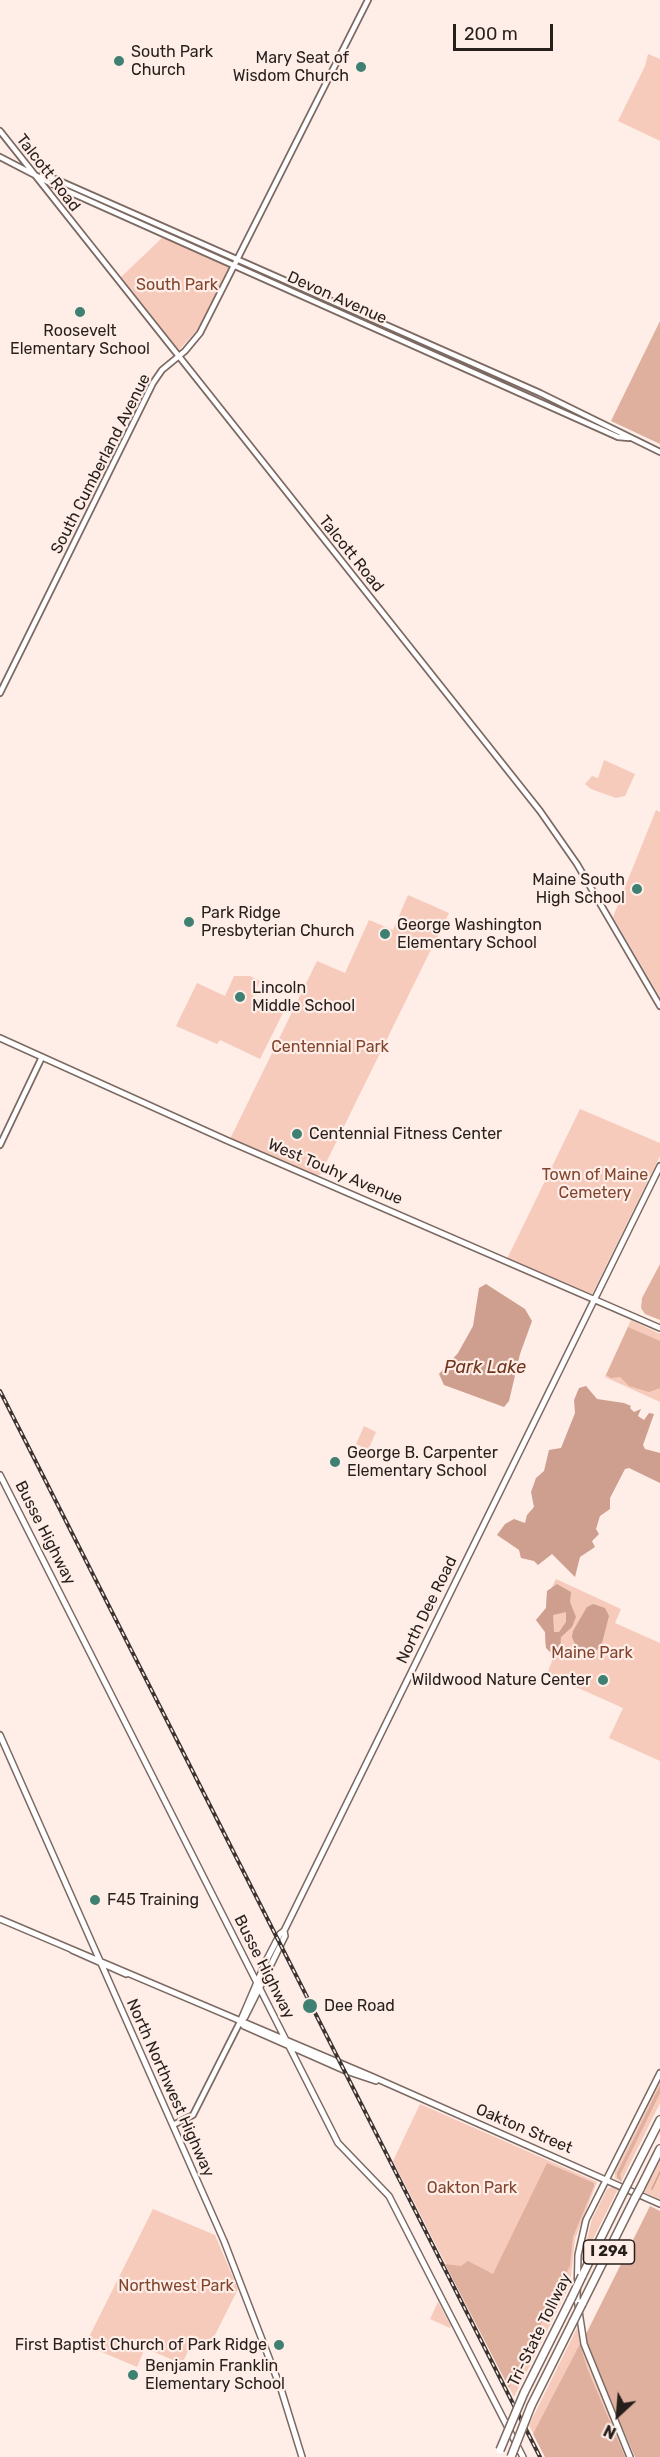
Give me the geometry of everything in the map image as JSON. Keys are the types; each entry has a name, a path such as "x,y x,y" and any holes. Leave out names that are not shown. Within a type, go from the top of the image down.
{"highway":[{"name":"Tri-State Tollway","path":"499,2454 524,2393 660,2120"},
{"name":"Tri-State Tollway","path":"511,2457 531,2406 660,2148"}],"main road":[{"name":"West Touhy Avenue","path":"0,1038 660,1328"},
{"name":"North Dee Road","path":"258,1985 264,1966 280,1934 284,1931 660,1166"},
{"name":"Busse Highway","path":"0,1475 338,2143 389,2196 523,2457"},
{"name":"North Northwest Highway","path":"0,1735 173,2125 250,2306 302,2457"},
{"name":"Oakton Street","path":"0,1919 660,2204"},
{"name":"North Dee Road","path":"240,2022 285,1936 284,1931"},
{"path":"83,1953 92,1942"},
{"name":"Oakton Street","path":"71,1949 118,1972 130,1975"},
{"path":"250,1970 264,1966"},
{"path":"109,1983 113,1975 118,1972"},
{"path":"630,2457 584,2344 577,2298 580,2237 606,2179 660,2073"}],"street":[{"name":"South Cumberland Avenue","path":"0,693 153,383 200,333 368,0"},
{"name":"Talcott Road","path":"0,131 557,833 660,1006"},
{"name":"Devon Avenue","path":"0,157 56,186 618,437 629,438"},
{"name":"Devon Avenue","path":"36,174 56,178 238,259 585,414 660,452"},
{"path":"0,1145 42,1057"},
{"name":"North Dee Road","path":"173,2125 193,2115 240,2022"}],"green space":[{"path":"648,54 660,59 660,141 618,121 645,66"},
{"name":"South Park","path":"164,236 230,267 199,328 178,351 120,278"},
{"path":"604,760 635,774 625,796 616,798 591,789 585,784 592,776 598,778"},
{"name":"Maine South High School","path":"656,810 660,812 660,997 613,917"},
{"name":"Centennial Park","path":"408,895 449,913 320,1175 232,1139 317,961 345,973 369,920 393,930"},
{"path":"234,976 250,976 260,981 253,997 284,1011 260,1059 220,1040 217,1044 176,1026 197,983 225,996"},
{"name":"Town of Maine Cemetery","path":"580,1109 660,1143 660,1156 592,1294 507,1259"},
{"path":"631,1320 660,1334 660,1402 605,1377"},
{"path":"364,1426 376,1432 368,1450 356,1444"},
{"name":"Maine Park","path":"556,1579 621,1609 615,1623 660,1643 660,1761 609,1738 623,1708 547,1674 554,1656 545,1644 545,1632 536,1620 546,1608 547,1591 551,1589"},
{"path":"660,2082 660,2103 621,2182 615,2178 615,2172"},
{"name":"Oakton Park","path":"420,2104 597,2182 575,2239 570,2285 514,2397 393,2161"},
{"path":"660,2161 660,2200 644,2192"},
{"path":"612,2187 618,2189 581,2263 592,2219 607,2189"},
{"name":"Northwest Park","path":"153,2209 215,2235 238,2289 210,2345 194,2338 182,2364 145,2348 137,2367 85,2345"},
{"path":"438,2302 451,2326 450,2328 430,2319"},
{"path":"577,2328 586,2358 628,2457 545,2457 529,2425"}],"shaded area":[{"path":"660,321 660,444 611,421"},
{"path":"660,1264 660,1320 645,1314 641,1308 642,1298"},
{"path":"628,1327 660,1341 660,1388 649,1392 629,1386 620,1377 611,1378 606,1375"},
{"path":"660,2085 660,2093 620,2175 622,2181 617,2178 617,2173"},
{"path":"547,2163 594,2183 594,2186 573,2237 570,2266 509,2388 445,2264 461,2266 468,2261 493,2274"},
{"path":"650,2206 660,2211 660,2457 635,2457 592,2359 585,2336"},
{"path":"580,2344 587,2368 625,2457 545,2457 533,2434"}],"water":[{"name":"Park Lake","path":"486,1284 525,1309 532,1321 520,1354 509,1401 504,1407 444,1385 439,1374 458,1353 473,1326 479,1288"},
{"path":"586,1386 597,1399 624,1403 631,1406 634,1412 641,1409 638,1416 644,1420 649,1413 654,1414 643,1445 645,1449 660,1453 660,1483 629,1468 625,1469 610,1498 610,1509 600,1516 596,1529 599,1534 592,1541 595,1547 580,1557 575,1577 552,1554 538,1565 534,1561 521,1558 519,1550 497,1535 505,1524 514,1519 525,1523 527,1515 534,1507 531,1492 536,1478 544,1471 549,1450 561,1448 575,1413 574,1400 579,1388"},
{"path":"557,1584 571,1592 570,1602 576,1617 572,1627 561,1637 560,1651 554,1656 546,1648 545,1632 536,1620 546,1608 547,1591","holes":["566,1612 566,1622 559,1632 554,1632 553,1615"]},
{"path":"593,1604 605,1608 609,1616 602,1643 597,1650 585,1655 577,1649 572,1637 587,1607"}],"waterway":[{"path":"652,2189 660,2172"}],"railway":[{"path":"0,1391 540,2457"}],"place":[{"name":"South Park Church","path":"119,61"},
{"name":"Mary Seat of Wisdom Church","path":"361,67"},
{"name":"Roosevelt Elementary School","path":"80,312"},
{"name":"Maine South High School","path":"637,889"},
{"name":"Park Ridge Presbyterian Church","path":"189,922"},
{"name":"George Washington Elementary School","path":"385,934"},
{"name":"Lincoln Middle School","path":"240,997"},
{"name":"Centennial Fitness Center","path":"297,1134"},
{"name":"George B. Carpenter Elementary School","path":"335,1462"},
{"name":"Wildwood Nature Center","path":"603,1680"},
{"name":"F45 Training","path":"95,1900"},
{"name":"Dee Road","path":"310,2006"},
{"name":"First Baptist Church of Park Ridge","path":"279,2345"},
{"name":"Benjamin Franklin Elementary School","path":"133,2375"}]}
